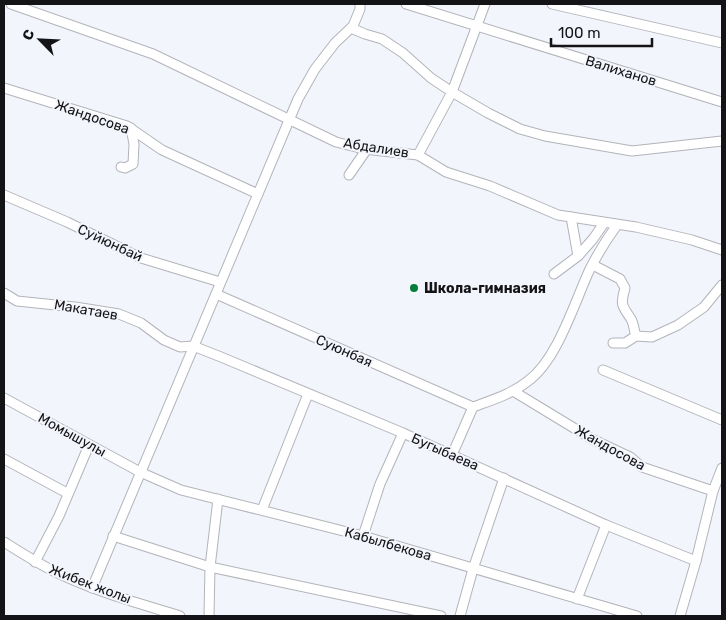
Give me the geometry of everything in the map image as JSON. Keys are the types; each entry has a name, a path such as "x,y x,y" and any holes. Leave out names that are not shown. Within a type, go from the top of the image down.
{"street":[{"name":"Абдалиев","path":"11,4 153,54 336,142 367,149 418,155 446,172 490,186 558,215 636,227 692,240 722,250"},
{"path":"92,588 289,118 315,69 336,43 352,28 360,9 360,4"},
{"name":"Валиханов","path":"406,4 722,102"},
{"path":"418,155 452,92 484,4"},
{"path":"552,4 722,43"},
{"path":"352,28 382,39 403,53 431,78 488,113 520,128 545,136 632,151 722,141"},
{"name":"Жандосова","path":"4,88 131,128 162,150 258,194"},
{"path":"121,168 133,164 134,144 131,128"},
{"path":"349,175 367,149"},
{"name":"Суйюнбай","path":"4,195 67,222 141,258 220,282"},
{"path":"571,217 578,256"},
{"path":"554,274 578,256 604,223"},
{"path":"452,455 473,407 513,391 529,381 543,368 560,337 605,241 617,225"},
{"path":"593,265 620,279 625,288 621,302 624,311 632,321 636,336"},
{"path":"614,343 624,344 636,336 652,337 678,325 704,308 722,285"},
{"name":"Макатаев","path":"4,293 17,301 76,307 119,314 140,323 164,340 180,347 193,346"},
{"name":"Суюнбая","path":"216,294 473,407"},
{"name":"Бугыбаева","path":"193,346 403,433 606,525 696,561"},
{"path":"603,370 722,420"},
{"name":"Жандосова","path":"513,391 592,439 630,457 642,467 714,491"},
{"path":"262,510 308,394"},
{"name":"Момышулы","path":"4,398 140,472"},
{"path":"363,536 380,484 403,433"},
{"path":"35,562 59,516 67,493 89,445"},
{"path":"4,459 67,493"},
{"path":"680,616 722,468"},
{"name":"Кабылбекова","path":"140,472 181,490 363,536 636,616"},
{"path":"460,616 473,569 504,478"},
{"path":"209,616 210,567 218,500"},
{"path":"577,599 606,525"},
{"path":"113,536 210,567 441,616"},
{"name":"Жибек жолы","path":"4,542 35,562 63,576 92,588 180,616"}],"place":[{"name":"Школа-гимназия","path":"414,288"}]}
